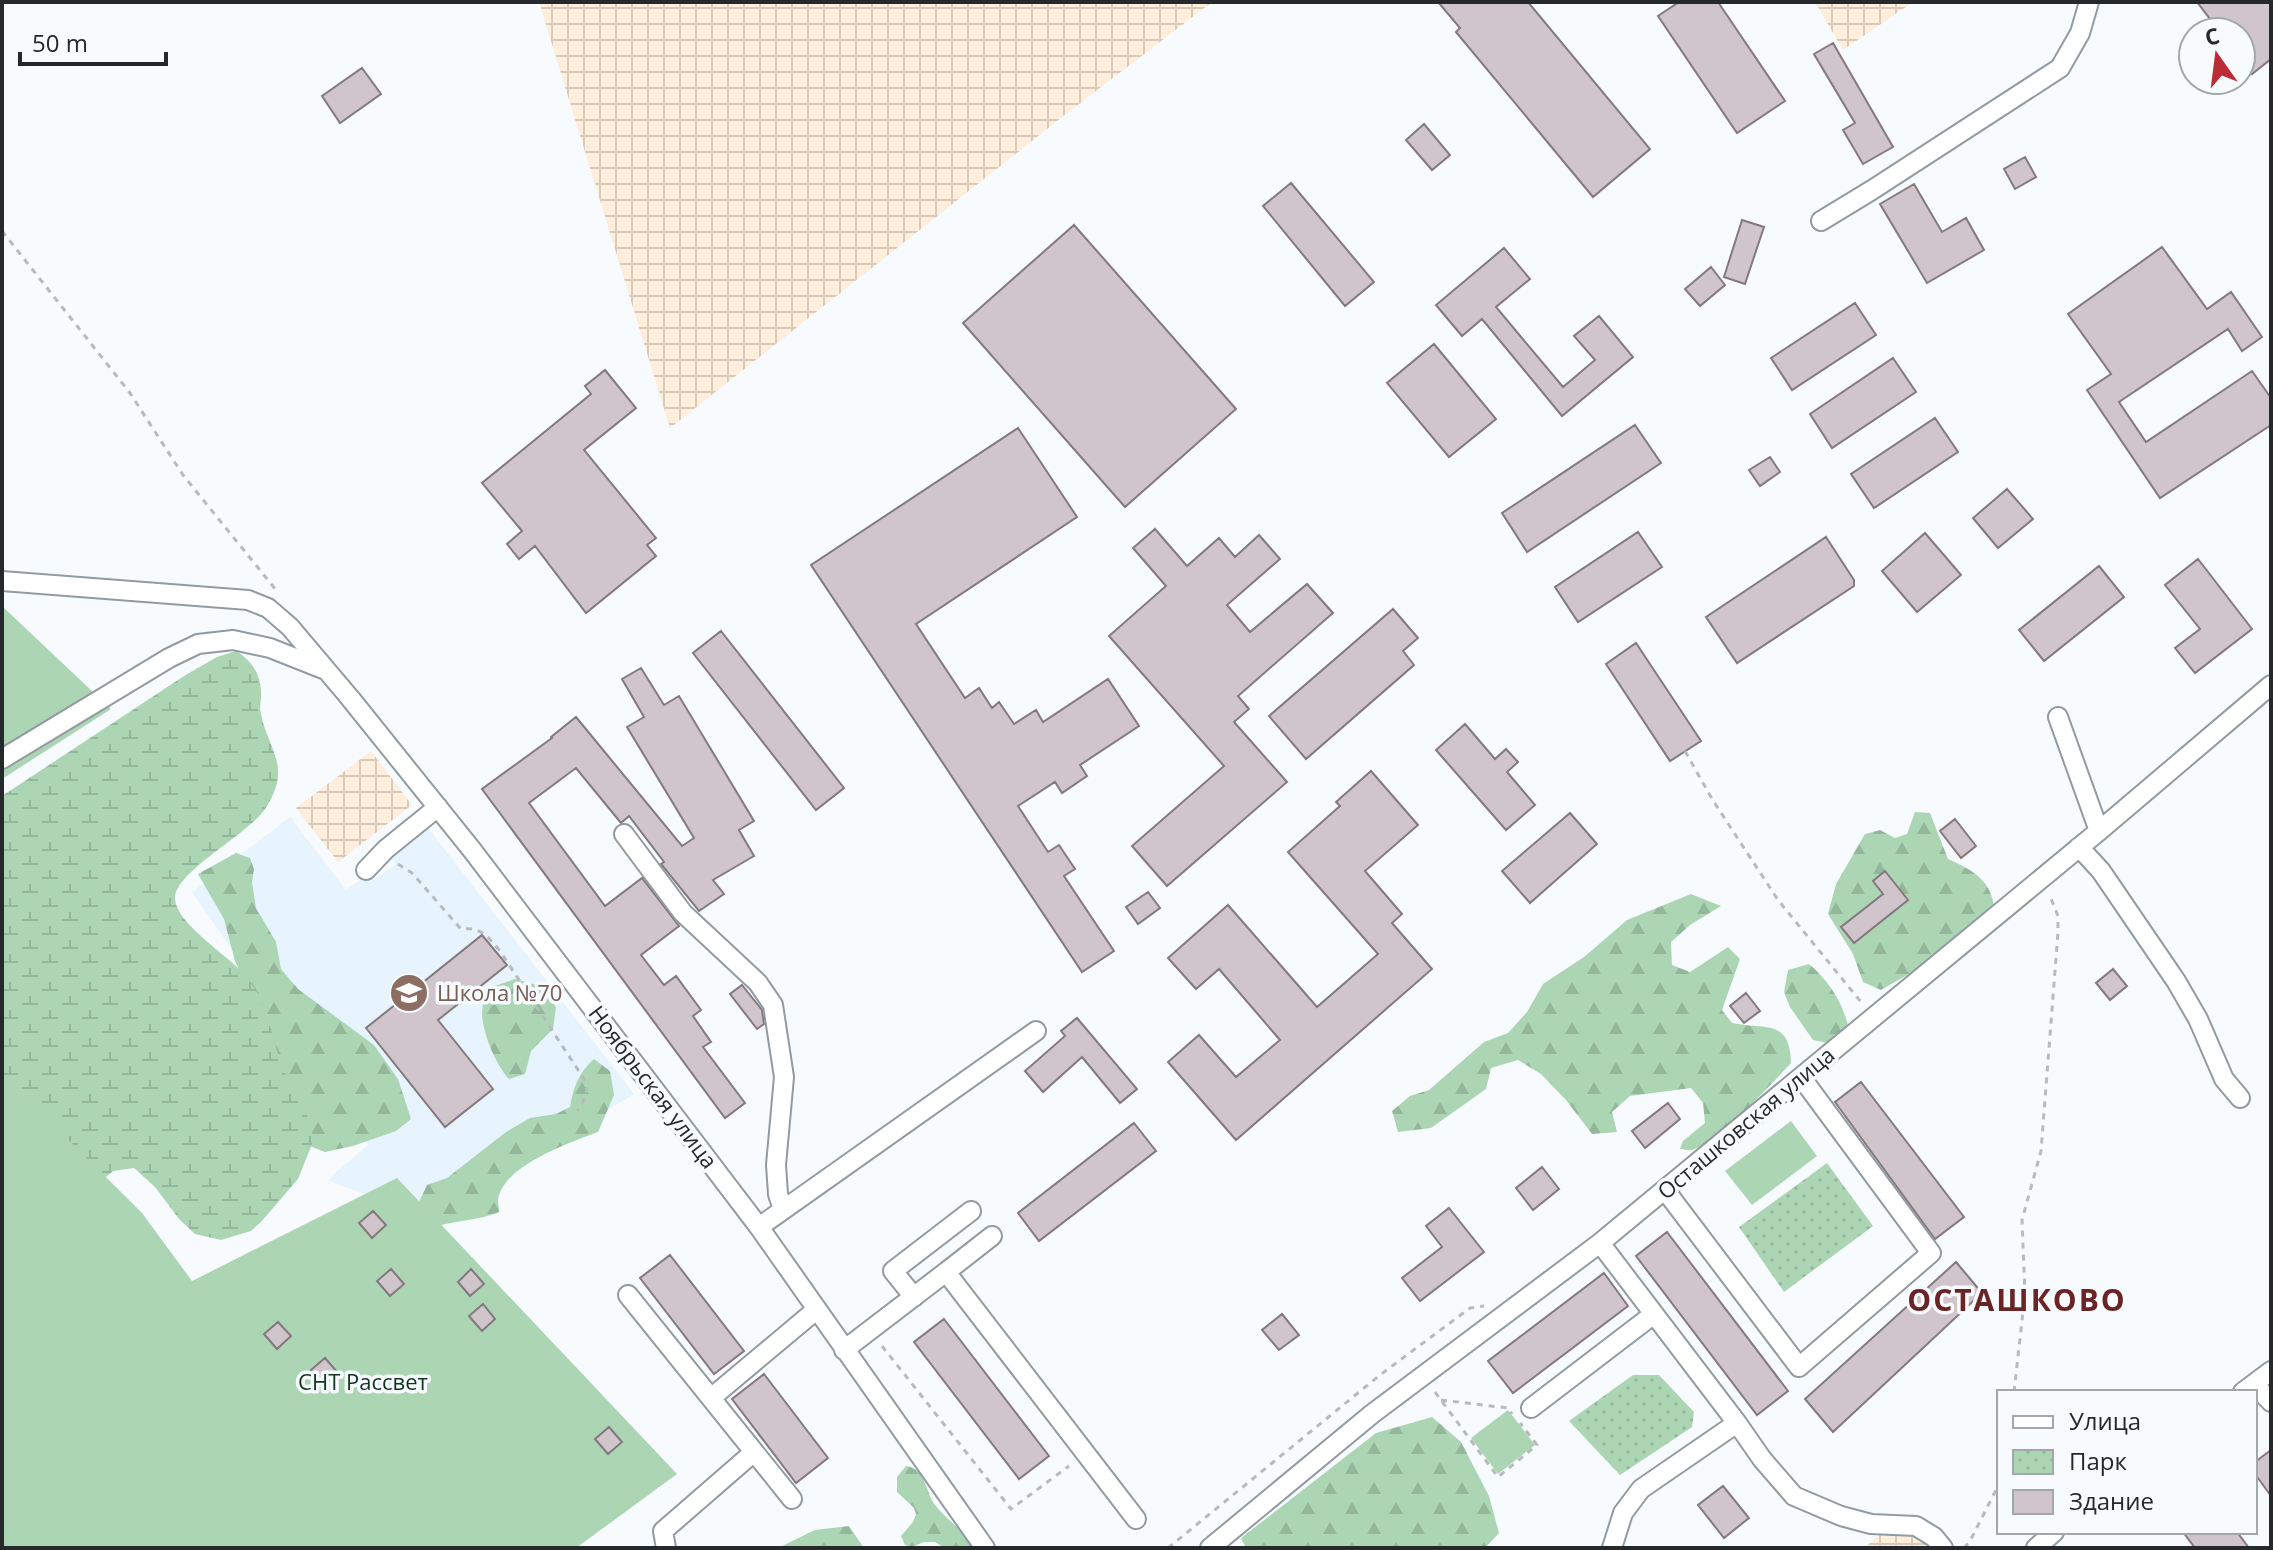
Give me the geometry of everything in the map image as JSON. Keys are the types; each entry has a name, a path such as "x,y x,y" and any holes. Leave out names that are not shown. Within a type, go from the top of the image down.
{"street":[{"path":"1821,221 2060,68 2080,33 2089,2"},
{"path":"2,581 248,600 272,599"},
{"name":"Ноябрьская улица","path":"272,599 290,627 438,807 759,1227 985,1548"},
{"path":"2,759 169,658 198,644 233,640 270,648 329,672"},
{"name":"Осташковская улица","path":"1214,1547 1372,1414 1600,1243 1665,1190 2271,685"},
{"path":"2058,717 2099,831"},
{"path":"366,870 438,807"},
{"path":"624,834 683,913 758,983 773,1005 784,1077 776,1165 778,1194 783,1210"},
{"path":"2079,847 2139,923 2198,1019 2224,1079 2240,1098"},
{"path":"759,1227 1036,1031"},
{"path":"1665,1190 1799,1367 1931,1253 1801,1077"},
{"path":"914,1297 893,1271 971,1211"},
{"path":"844,1350 992,1236"},
{"path":"1600,1243 1762,1459 1794,1496 1841,1516 1871,1524 1916,1526 1934,1537 1943,1548"},
{"path":"946,1272 1136,1519"},
{"path":"628,1295 792,1499"},
{"path":"711,1398 816,1310"},
{"path":"1531,1408 1654,1314"},
{"path":"2249,1388 2271,1371"},
{"path":"1612,1548 1623,1513 1641,1489 1737,1423"},
{"path":"666,1548 663,1531 754,1452"},
{"path":"2036,1548 2052,1534"}],"path":[{"path":"2,231 130,393 183,475 272,599"},
{"path":"1685,751 1712,799 1778,900 1873,1017"},
{"path":"380,856 412,873 440,903 452,922 461,929 473,928 484,933 500,951 586,1082 587,1092 577,1111"},
{"path":"2014,1390 2025,1294 2022,1220 2041,1151 2058,932 2058,916 2040,879"},
{"path":"1168,1548 1380,1375 1470,1308 1483,1307"},
{"path":"870,1330 1011,1509 1086,1453"},
{"path":"1423,1376 1498,1477 1537,1445 1508,1408 1441,1400"},
{"path":"1964,1548 1997,1488"}],"shaded area":[{"path":"539,2 1212,2 670,428"},
{"path":"1815,2 1913,2 1843,50"},
{"path":"371,751 412,805 338,862 296,808"},
{"name":"Школа №70","path":"290,817 346,890 367,875 373,880 395,865 391,858 429,829 634,1094 426,1220 329,1181 368,1145 192,892"},
{"path":"1884,1531 1921,1533 1933,1548 1864,1548"}],"green space":[{"path":"2,606 111,709 2,779"},
{"path":"236,651 258,676 260,712 276,758 278,779 267,806 258,817 199,865 178,888 175,899 184,918 243,973 258,994 282,1067 301,1098 314,1139 298,1179 251,1231 221,1240 195,1234 179,1219 155,1187 134,1168 113,1171 99,1183 2,1224 2,796 184,676 217,657"},
{"path":"1915,812 1930,813 1948,859 1965,867 1984,882 1994,906 1928,963 1881,990 1863,982 1853,954 1828,914 1836,884 1865,834 1880,830 1895,838 1907,834"},
{"path":"236,853 250,858 254,869 252,882 256,908 276,942 281,969 298,989 374,1045 398,1079 411,1119 396,1131 325,1152 307,1145 235,961 224,919 198,874"},
{"path":"1691,894 1721,906 1690,925 1671,942 1672,965 1690,972 1728,947 1740,959 1722,1010 1732,1023 1781,1032 1790,1049 1791,1063 1714,1137 1692,1150 1680,1149 1683,1141 1705,1123 1703,1103 1691,1088 1630,1096 1612,1112 1617,1132 1592,1134 1541,1074 1518,1060 1491,1068 1486,1089 1431,1128 1398,1132 1392,1111 1410,1096 1429,1090 1484,1042 1508,1033 1527,1012 1543,984 1584,957 1627,920"},
{"path":"1809,964 1833,992 1848,1025 1828,1043 1813,1040 1790,1007 1784,992 1788,970"},
{"path":"515,979 537,985 556,1007 553,1029 531,1051 525,1074 509,1079 491,1049 482,1012 486,989"},
{"path":"594,1059 610,1071 614,1095 598,1132 524,1166 502,1188 498,1200 499,1212 434,1227 413,1215 427,1185 447,1178 506,1132 530,1118 556,1114 570,1107 584,1069"},
{"name":"СНТ Рассвет","path":"2,1074 142,1213 192,1281 397,1178 677,1474 576,1548 2,1548"},
{"path":"1791,1121 1817,1156 1752,1205 1725,1171"},
{"path":"1827,1163 1873,1226 1784,1292 1739,1227"},
{"path":"1633,1375 1659,1375 1694,1412 1692,1427 1620,1475 1569,1421"},
{"path":"1508,1410 1535,1445 1498,1474 1471,1438"},
{"path":"1432,1417 1461,1442 1489,1496 1499,1533 1485,1548 1246,1548 1241,1538 1376,1433"},
{"path":"906,1466 918,1471 935,1505 973,1548 945,1548 935,1542 912,1547 905,1545 901,1536 916,1514 914,1508 897,1492 897,1477"},
{"path":"849,1526 864,1548 778,1548 815,1530"}],"building":[{"path":"1438,2 1528,2 1650,149 1593,197 1456,32 1460,28"},
{"path":"1679,2 1718,2 1785,101 1737,133 1658,16"},
{"path":"2197,2 2271,2 2271,59 2257,70 2257,16 2208,16"},
{"path":"1833,43 1893,147 1863,164 1843,130 1855,123 1814,54"},
{"path":"362,68 381,94 340,123 322,96"},
{"path":"1424,124 1450,155 1432,170 1406,140"},
{"path":"2025,157 2036,177 2015,189 2004,169"},
{"path":"1291,183 1374,282 1345,306 1263,206"},
{"path":"1914,184 1942,232 1966,218 1984,250 1927,283 1880,204"},
{"path":"1742,220 1764,227 1745,284 1724,277"},
{"path":"1074,225 1236,409 1125,507 963,323"},
{"path":"2162,247 2207,309 2231,292 2262,337 2242,351 2228,329 2119,402 2146,442 2252,371 2271,398 2271,425 2160,498 2087,390 2111,374 2068,314"},
{"path":"1504,248 1530,279 1496,307 1563,387 1595,360 1574,336 1599,316 1633,357 1562,416 1482,319 1462,336 1436,305"},
{"path":"1711,267 1725,285 1700,306 1685,289"},
{"path":"1855,303 1876,335 1792,390 1771,358"},
{"path":"1434,344 1496,419 1449,457 1387,383"},
{"path":"1893,358 1916,392 1832,448 1810,414"},
{"path":"605,370 636,408 584,450 656,538 647,545 656,556 586,613 535,546 519,559 507,544 522,531 482,483 591,394 585,386"},
{"path":"1935,418 1958,452 1874,508 1851,474"},
{"path":"1635,425 1661,463 1527,552 1502,513"},
{"path":"1018,428 1077,517 916,624 965,698 979,688 992,708 999,702 1014,724 1036,710 1043,722 1108,679 1139,726 1080,765 1087,776 1062,793 1055,782 1018,806 1048,852 1059,845 1075,869 1064,876 1114,951 1082,972 811,565"},
{"path":"1770,457 1780,472 1760,486 1749,470"},
{"path":"2007,489 2033,519 1998,548 1973,518"},
{"path":"1155,529 1187,566 1219,538 1235,557 1259,535 1280,559 1227,605 1250,632 1307,584 1333,613 1238,696 1249,709 1234,722 1287,782 1167,886 1132,846 1224,766 1109,636 1166,586 1133,548"},
{"path":"1638,532 1662,567 1578,622 1555,587"},
{"path":"1925,533 1961,575 1917,612 1882,571"},
{"path":"1826,537 1854,580 1854,586 1737,663 1706,617"},
{"path":"2198,559 2252,629 2195,673 2175,648 2200,629 2165,585"},
{"path":"2099,566 2124,597 2044,661 2019,630"},
{"path":"1393,609 1418,638 1403,651 1414,665 1306,759 1269,716"},
{"path":"721,631 844,788 816,810 693,653"},
{"path":"1636,643 1701,741 1670,761 1606,664"},
{"path":"641,668 664,705 679,696 754,821 739,830 754,856 713,880 724,894 699,911 661,864 664,862 629,816 621,823 576,768 529,803 605,906 642,878 679,926 641,955 664,985 676,976 701,1010 693,1016 711,1042 703,1047 745,1103 725,1118 482,789 576,717 682,846 694,838 627,727 644,717 622,679"},
{"path":"1465,724 1495,759 1506,749 1518,762 1507,772 1535,805 1506,830 1436,750"},
{"path":"1371,771 1418,825 1365,871 1402,914 1392,923 1432,969 1236,1140 1168,1062 1199,1035 1236,1077 1280,1040 1219,969 1196,989 1168,958 1228,905 1317,1007 1378,954 1288,852 1340,806 1336,802"},
{"path":"1570,813 1597,844 1530,903 1502,871"},
{"path":"1955,819 1976,846 1961,858 1940,831"},
{"path":"1885,871 1908,900 1854,943 1841,927 1883,894 1873,881"},
{"path":"1148,892 1160,908 1138,924 1126,907"},
{"name":"Школа №70","path":"482,935 507,965 438,1020 493,1089 445,1127 366,1028"},
{"path":"2113,969 2127,986 2110,1000 2096,983"},
{"path":"742,985 762,1010 764,1024 757,1029 730,994"},
{"path":"1746,993 1760,1011 1744,1023 1730,1006"},
{"path":"1077,1018 1137,1089 1120,1103 1082,1057 1043,1092 1025,1071 1065,1036 1061,1031"},
{"path":"1861,1082 1964,1217 1935,1239 1835,1102"},
{"path":"1668,1103 1680,1119 1645,1148 1632,1131"},
{"path":"1134,1123 1156,1151 1039,1241 1018,1213"},
{"path":"1542,1167 1559,1189 1533,1210 1516,1188"},
{"path":"1449,1208 1484,1252 1420,1301 1402,1278 1442,1247 1426,1226"},
{"path":"373,1211 386,1225 372,1238 359,1223"},
{"path":"1667,1232 1788,1391 1757,1415 1636,1256"},
{"path":"670,1255 744,1351 714,1374 640,1278"},
{"path":"1956,1262 1982,1293 1833,1432 1805,1399"},
{"path":"391,1269 404,1284 390,1296 377,1281"},
{"path":"471,1269 484,1284 470,1296 458,1282"},
{"path":"1604,1273 1628,1306 1513,1393 1488,1361"},
{"path":"483,1304 495,1319 482,1331 469,1316"},
{"path":"1282,1314 1299,1335 1279,1350 1262,1330"},
{"path":"944,1319 1049,1456 1019,1479 914,1342"},
{"path":"278,1322 291,1336 277,1349 264,1334"},
{"path":"325,1358 338,1373 324,1385 311,1370"},
{"path":"764,1374 828,1458 796,1483 732,1399"},
{"path":"609,1427 622,1442 608,1454 595,1439"},
{"path":"2271,1450 2271,1496 2257,1477 2257,1460"},
{"path":"1723,1486 1749,1518 1724,1538 1698,1505"},
{"path":"2184,1534 2238,1534 2249,1548 2195,1548"}],"place":[{"name":"Школа №70","path":"409,993"}],"district":[{"name":"ОСТАШКОВО","path":"2017,1301"}]}
